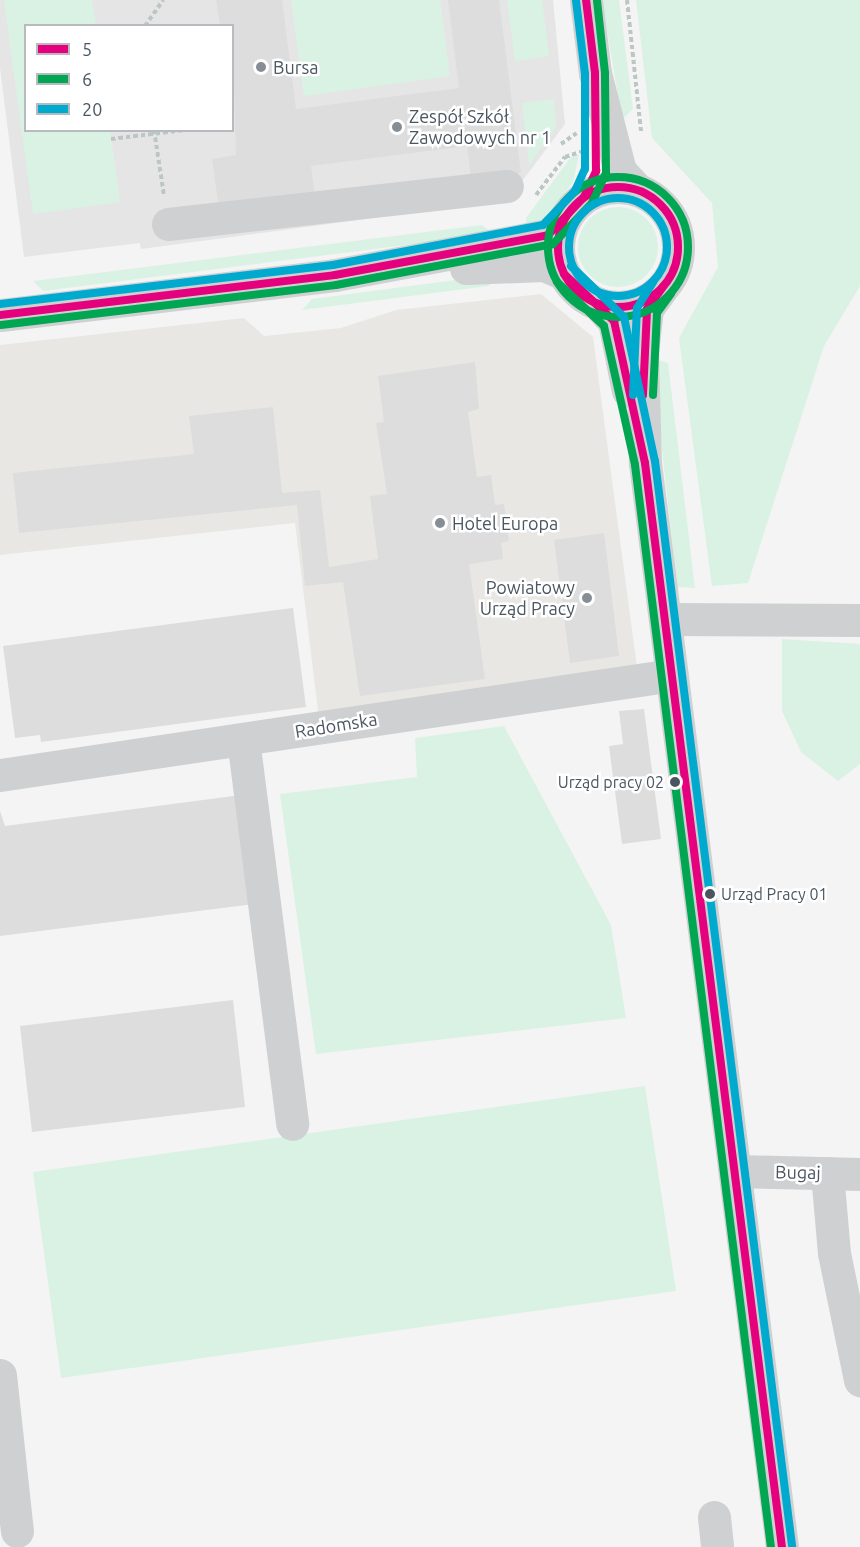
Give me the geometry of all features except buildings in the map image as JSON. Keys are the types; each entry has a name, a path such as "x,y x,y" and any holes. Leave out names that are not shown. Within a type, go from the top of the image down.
{"street":[{"path":"0,315 335,275 549,235 585,197 596,171 595,74 586,0"},
{"path":"595,74 620,171 638,190 665,209 677,234 678,258 662,288 647,309 642,352 645,463"},
{"path":"168,224 507,186"},
{"path":"585,197 610,188 638,190"},
{"path":"563,222 558,249 564,274"},
{"path":"335,275 544,265 564,274 614,321 645,463 782,1547"},
{"path":"597,303 632,305 662,288"},
{"path":"665,619 860,620"},
{"name":"Radomska","path":"0,775 672,675"},
{"path":"243,739 292,1124"},
{"name":"Bugaj","path":"736,1172 860,1174"},
{"path":"828,1173 834,1253 860,1380"},
{"path":"0,1376 15,1532"}],"path":[{"path":"147,24 163,0"},
{"path":"627,0 639,100"},
{"path":"111,139 154,132 168,224"},
{"path":"561,144 577,133"}],"shaded area":[{"name":"Zespół Szkół Zawodowych nr 1","path":"0,0 553,0 565,124 508,200 141,249 140,243 24,257 0,68"},
{"path":"541,294 593,337 638,675 319,719 295,523 0,555 0,345 244,318 264,336 341,328 396,310"}],"green space":[{"path":"4,0 92,0 96,24 24,24 24,132 110,132 120,202 33,214"},
{"path":"291,0 440,0 450,76 304,96"},
{"path":"507,0 542,0 549,56 515,61"},
{"path":"602,0 619,0 633,109 622,120"},
{"path":"636,0 860,0 860,286 824,346 748,583 712,586 679,338 718,267 712,203 652,138"},
{"path":"554,99 556,127 529,165 522,103"},
{"path":"579,155 573,182 547,216 526,229 526,218 571,157"},
{"path":"618,207 633,210 646,219 655,232 658,247 655,262 646,275 633,284 618,287 603,284 590,275 581,262 578,247 581,232 590,219 603,210"},
{"path":"482,225 493,234 43,291 33,281"},
{"path":"501,274 488,286 302,310 312,299"},
{"path":"652,358 668,363 695,588 677,587"},
{"path":"782,639 860,644 860,764 838,781 801,752 782,711"},
{"path":"504,726 611,925 626,1018 316,1054 280,794 417,777 415,738"},
{"path":"645,1086 676,1291 61,1378 33,1172"}],"transit line":[{"name":"5","path":"0,315 335,275 548,235 584,197 596,171 595,73 586,0"},
{"name":"6","path":"1,325 336,285 553,244 592,203 606,173 605,73 597,0"},
{"name":"20","path":"0,304 333,265 543,225 575,191 585,169 585,74 576,1"},
{"name":"6","path":"618,177 645,182 668,197 683,220 688,247 683,274 668,297 645,312 618,317 591,312 568,297 553,274 548,247 553,220 568,197 591,182 618,177"},
{"name":"5","path":"618,187 641,192 660,205 673,224 678,247 673,270 660,289 641,302 618,307 595,302 576,289 563,270 558,247 563,224 576,205 595,192 618,187"},
{"name":"20","path":"618,198 637,201 653,212 664,228 667,247 664,266 653,282 637,293 618,296 599,293 583,282 572,266 569,247 572,228 583,212 599,201 618,198"},
{"name":"20","path":"571,266 624,317 655,461 792,1546"},
{"name":"5","path":"564,274 614,321 645,463 782,1547"},
{"name":"6","path":"557,282 604,326 635,465 771,1547"},
{"name":"20","path":"633,395 637,308 653,282"},
{"name":"5","path":"643,395 647,309 662,288"},
{"name":"6","path":"653,395 657,313 671,294"}],"place":[{"name":"Bursa","path":"261,67"},
{"name":"Zespół Szkół Zawodowych nr 1","path":"397,127"},
{"name":"Hotel Europa","path":"440,523"},
{"name":"Powiatowy Urząd Pracy","path":"587,598"},
{"name":"Urząd pracy 02","path":"675,782"},
{"name":"Urząd Pracy 01","path":"710,894"}]}
